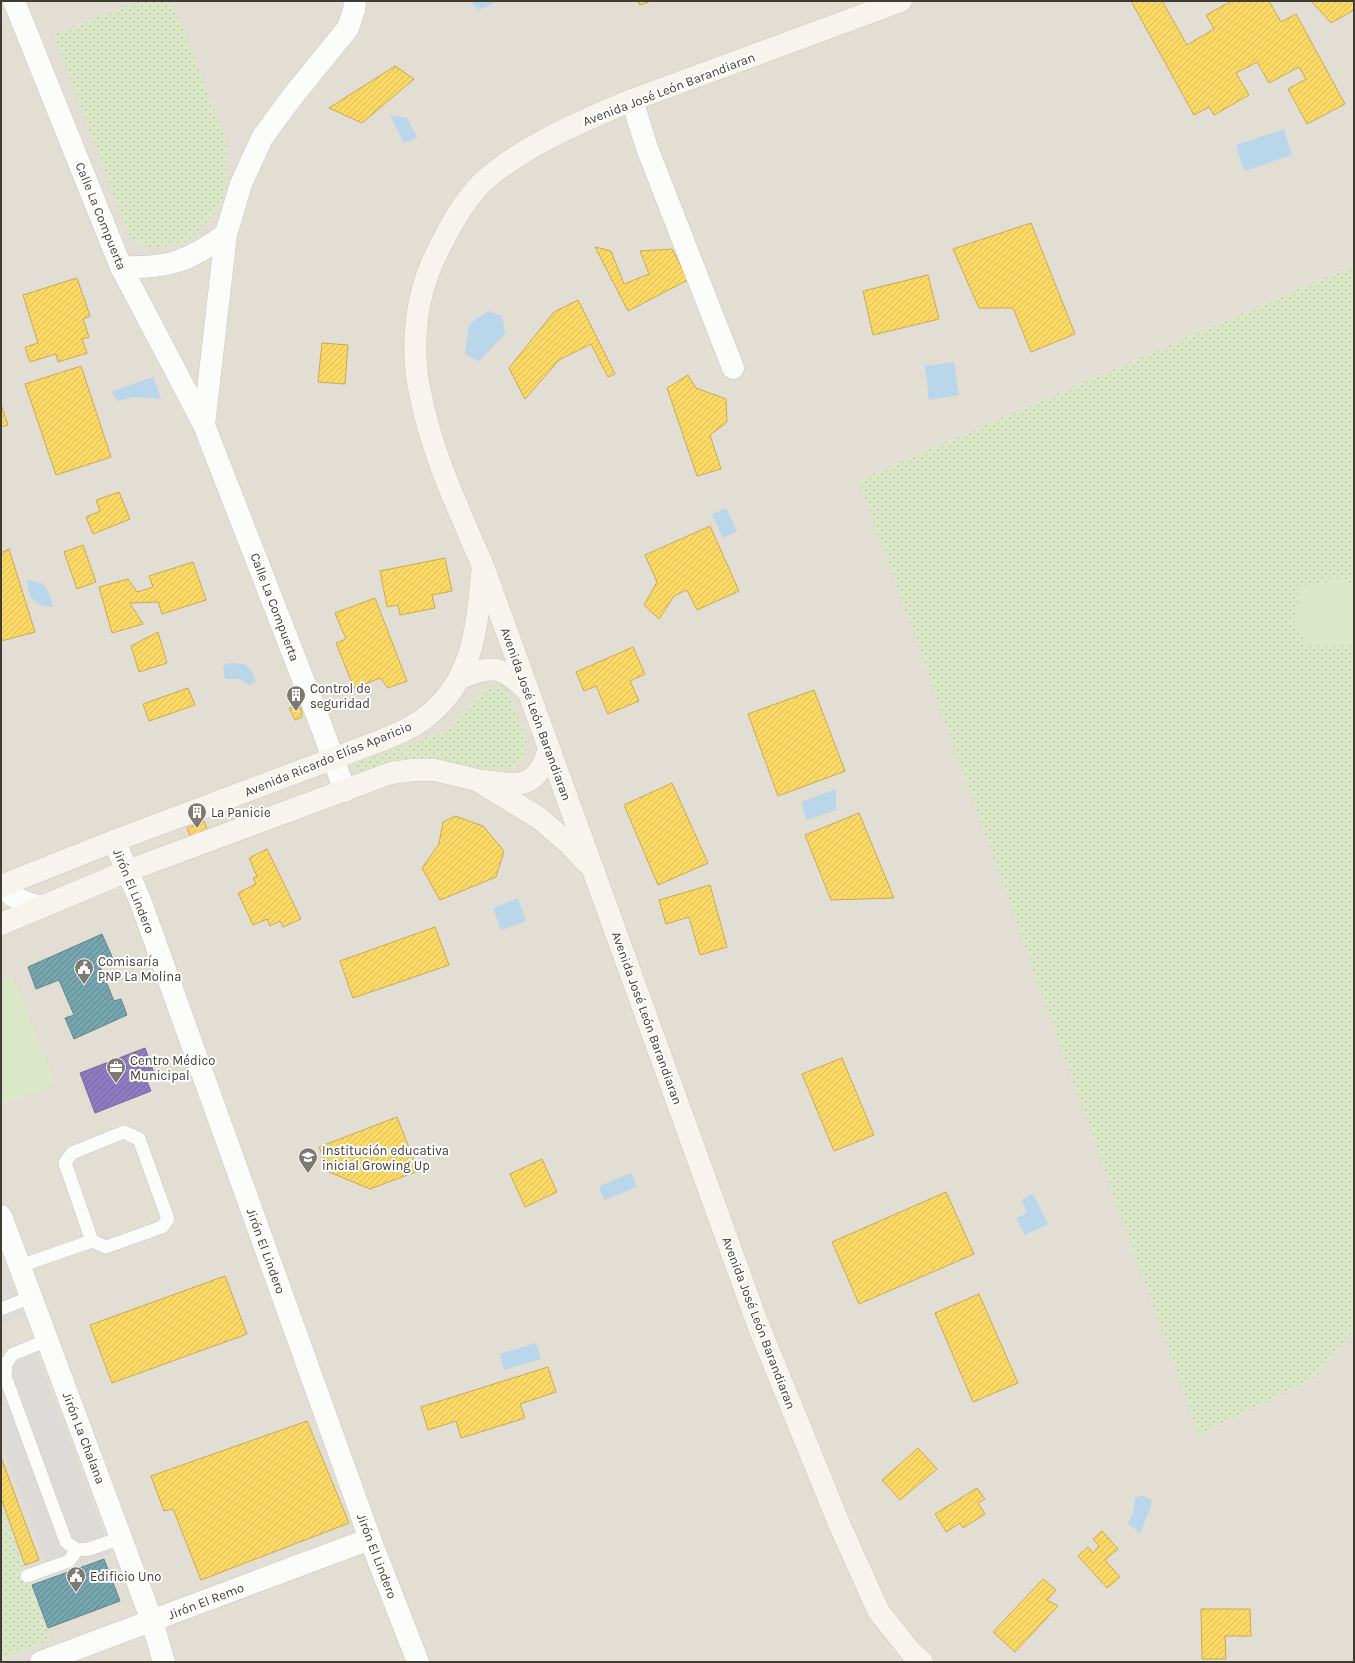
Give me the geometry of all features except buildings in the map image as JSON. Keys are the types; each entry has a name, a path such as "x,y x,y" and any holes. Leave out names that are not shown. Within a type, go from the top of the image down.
{"street":[{"name":"Calle La Compuerta","path":"14,1 121,267 204,425 334,759 345,791"},
{"name":"Calle La Compuerta","path":"204,425 226,234 241,184 262,138 292,97 348,28 354,10 355,1"},
{"name":"Avenida José León Barandiaran","path":"901,1 632,100 594,116 516,157 484,182 460,209 442,243 426,277 418,311 416,349 419,386 427,424 444,475 482,566 757,1322 840,1526 879,1612 911,1652 922,1662"},
{"path":"632,100 647,148 733,368"},
{"path":"121,267 143,268 169,264 193,257 226,234"},
{"name":"Avenida Ricardo Elías Aparicio","path":"1,886 114,841 334,759 406,730 425,718 441,705 453,691 469,655 475,632 482,566"},
{"path":"460,678 475,672 489,669 504,671 527,690"},
{"path":"1,924 127,871 391,773 413,770 435,770 477,780 511,784 525,782 537,775 544,766 549,749"},
{"path":"477,780 539,818 568,843 594,871"},
{"name":"Jirón El Lindero","path":"114,841 140,900 370,1539 418,1662"},
{"path":"1,886 24,902 41,907"},
{"name":"Jirón La Chalana","path":"1,1216 122,1538 152,1621 164,1662"},
{"name":"Jirón El Remo","path":"41,1662 370,1539"}],"lane":[{"path":"20,1266 92,1241 106,1247 162,1227 168,1219 139,1139 124,1132 72,1153 66,1164 92,1241"},
{"path":"1,1308 31,1297"},
{"path":"48,1340 14,1354 6,1363 5,1376 66,1542 77,1550 89,1549 122,1538"},
{"path":"27,1576 70,1561 77,1550"}],"shaded area":[{"path":"1,1 1354,1 1354,1662 1,1662"},
{"path":"1,1256 23,1315 1,1323"},
{"path":"32,1339 111,1553 50,1575 1,1441 1,1350"}],"green space":[{"path":"140,1 172,1 227,144 225,197 212,216 196,234 183,244 153,248 129,237 54,34"},
{"path":"1354,265 1354,1329 1315,1378 1199,1435 859,480"},
{"path":"1344,578 1354,586 1354,642 1332,646 1306,644 1294,622 1302,587"},
{"path":"504,685 527,738 525,758 516,768 485,769 456,765 436,758 359,776 351,764 448,730 481,694 493,686"},
{"path":"12,975 56,1084 1,1105 1,980"},
{"path":"1,1504 51,1640 1,1658"}],"water":[{"path":"470,1 494,1 495,3 479,10"},
{"path":"390,115 407,118 417,137 404,143"},
{"path":"1284,129 1292,155 1244,171 1236,145"},
{"path":"488,311 502,316 505,334 479,361 465,354 469,325"},
{"path":"954,362 959,395 929,400 925,366"},
{"path":"153,377 161,399 132,397 118,401 111,392"},
{"path":"726,508 737,531 723,538 712,514"},
{"path":"27,580 34,581 46,587 53,607 41,605 34,600 29,592"},
{"path":"229,663 245,664 252,672 256,681 249,685 240,679 225,679 223,666"},
{"path":"836,789 836,810 807,820 801,802"},
{"path":"518,898 526,921 501,930 493,908"},
{"path":"631,1173 637,1187 604,1200 599,1186"},
{"path":"1033,1194 1048,1224 1025,1235 1016,1218 1027,1213 1022,1200"},
{"path":"536,1343 541,1359 504,1370 500,1354"},
{"path":"1143,1496 1151,1500 1151,1507 1140,1533 1128,1524 1133,1513 1135,1497"}],"place":[{"name":"Control de seguridad","path":"296,712"},
{"name":"La Panicie","path":"197,829"},
{"name":"Comisaría PNP La Molina","path":"84,985"},
{"name":"Centro Médico Municipal","path":"116,1084"},
{"name":"Institución educativa inicial Growing Up","path":"308,1174"},
{"name":"Edificio Uno","path":"76,1593"}]}
